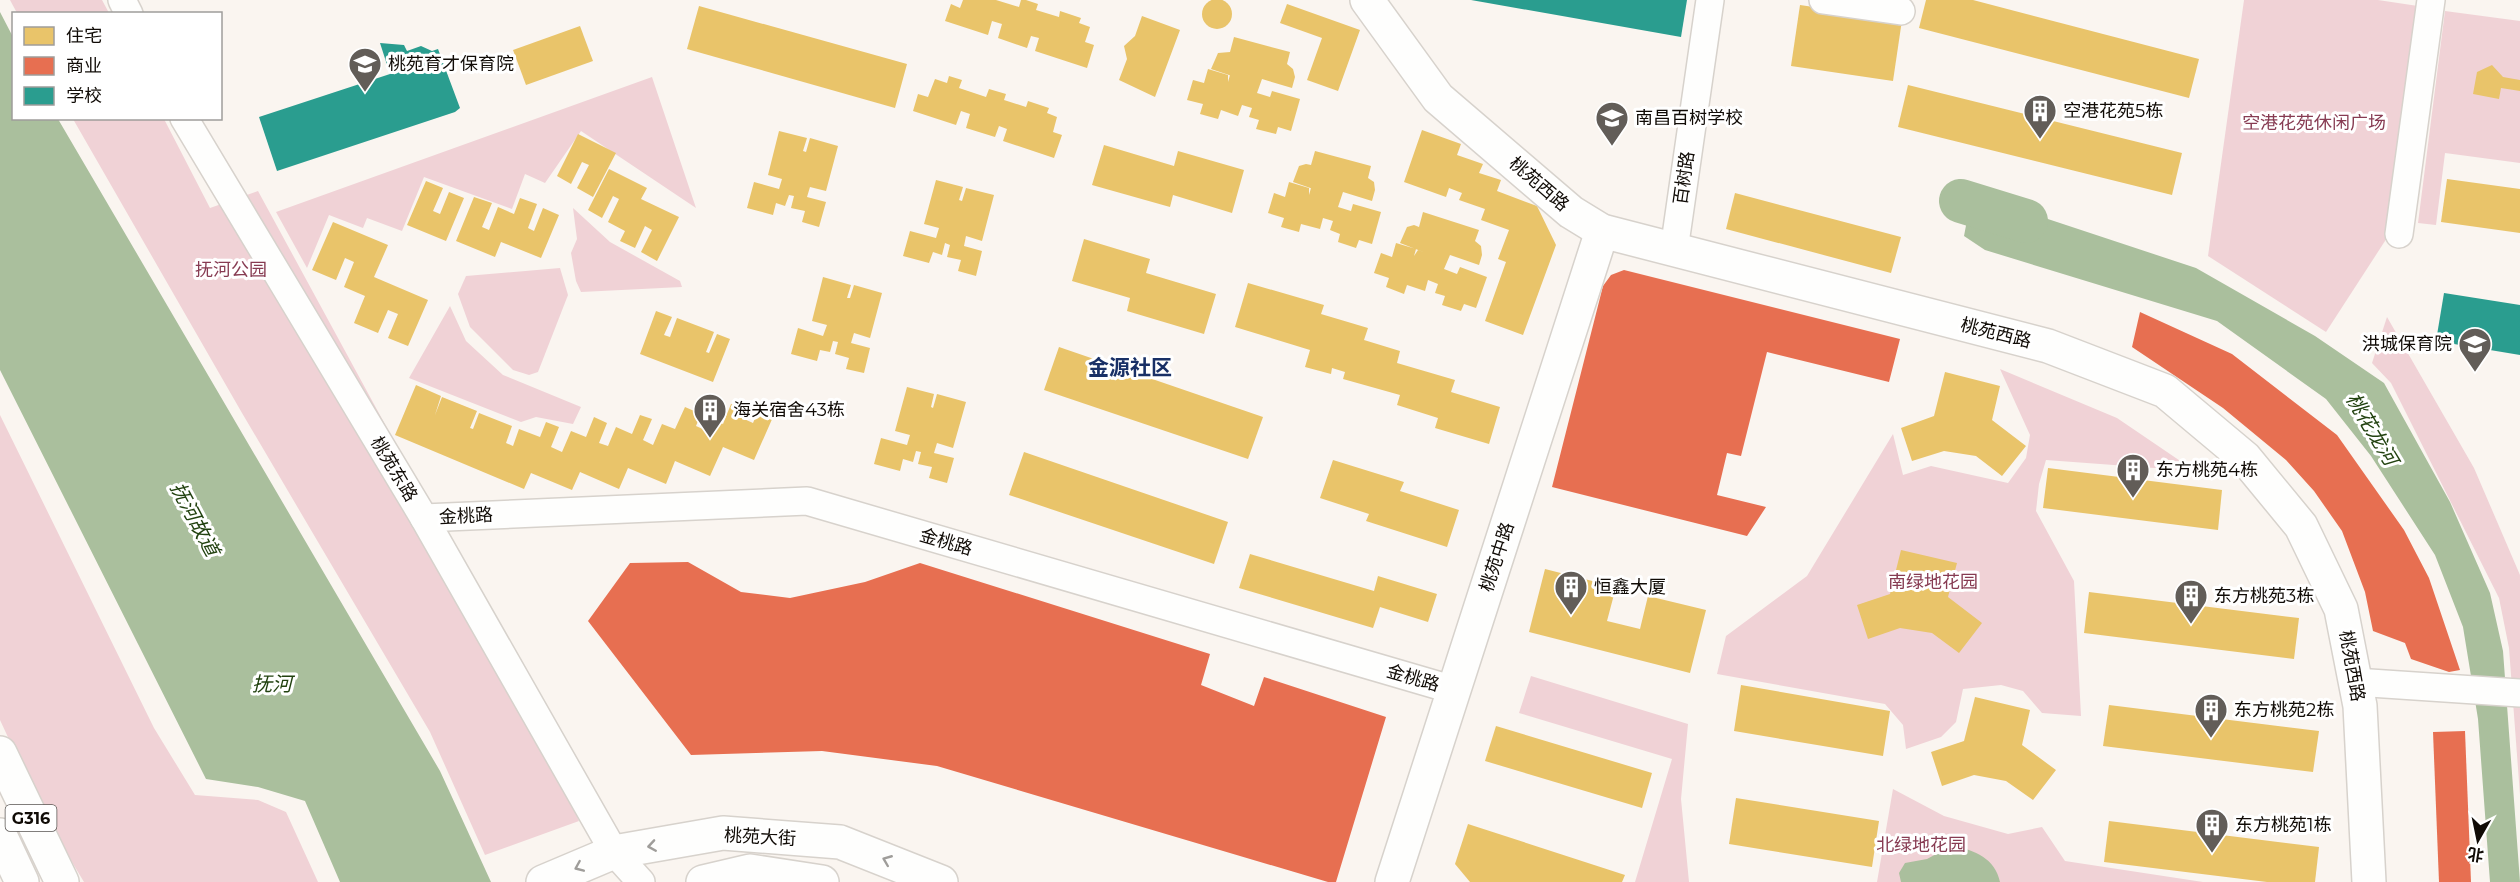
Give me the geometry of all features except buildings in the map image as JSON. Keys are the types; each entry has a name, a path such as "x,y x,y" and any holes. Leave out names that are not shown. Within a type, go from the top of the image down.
{"street":[{"name":"桃苑西路","path":"1367,0 1438,98 1571,212 1602,231 2048,346 2165,391 2245,458 2301,526 2341,609 2360,706 2369,882"},
{"name":"百树路","path":"1674,250 1710,0"},
{"path":"1823,0 1901,11"},
{"path":"2399,234 2431,0"},
{"name":"桃苑东路","path":"185,120 424,518 614,852 641,882"},
{"name":"桃苑中路","path":"1392,882 1602,231"},
{"name":"金桃路","path":"424,518 807,501 1454,690"},
{"path":"2355,682 2520,693"},
{"name":"G316","path":"0,753 62,882"},
{"name":"桃苑大街","path":"543,882 614,852 723,833 840,842 941,882"},
{"name":"G316","path":"0,835 22,882"},
{"name":"桃苑大街","path":"703,882 750,871 822,882"}],"green space":[{"path":"10,0 102,0 108,12 16,12"},
{"name":"空港花苑休闲广场","path":"2244,0 2378,0 2418,6 2385,241 2326,332 2208,256"},
{"path":"2445,11 2520,21 2520,163 2445,153 2436,225 2418,223"},
{"path":"652,77 696,208 581,131 545,183 525,174 512,209 424,177 402,231 367,218 363,228 329,215 307,268 276,212"},
{"name":"抚河公园","path":"74,120 165,120 210,208 258,191 449,542 579,821 485,855 430,732 242,413"},
{"path":"573,208 610,242 680,281 682,287 581,292 576,281 571,253 577,239"},
{"path":"560,268 568,295 538,372 529,375 513,370 470,327 458,294 466,276"},
{"path":"450,306 466,341 503,375 581,407 573,424 536,417 521,422 409,378"},
{"path":"2387,317 2474,468 2520,575 2520,795 2509,648 2499,598 2391,383 2372,363"},
{"name":"南绿地花园","path":"2000,369 2117,418 2195,471 2046,460 2039,484 2036,511 2074,581 2081,716 2042,713 2023,691 2001,685 1963,689 1956,722 1941,737 1906,749 1903,725 1885,704 1717,674 1726,636 1807,576 1893,434 1903,475 1931,466 2008,483 2026,458 2030,435"},
{"path":"0,415 154,728 195,795 258,800 286,812 318,882 84,882 46,819 0,720"},
{"path":"1531,676 1688,724 1681,799 1689,882 1635,882 1672,759 1519,713"},
{"name":"北绿地花园","path":"1893,789 1944,816 2008,834 2042,827 2065,861 2203,882 1877,882"}],"water":[{"name":"抚河","path":"0,12 12,35 12,120 59,120 440,771 491,882 340,882 305,801 258,787 206,779 0,370"},
{"path":"1972,194 2196,268 2315,336 2384,383 2450,502 2490,593 2503,651 2520,882 2490,882 2478,719 2463,627 2435,555 2371,456 2326,399 2217,321 1985,250 1964,236"},
{"path":"1953,845 1976,853 1989,861 2000,882 1901,882 1899,873 1905,863 1927,859"}],"waterway":[{"name":"桃花龙河","path":"1961,201 2026,221"}],"place":[{"name":"桃苑育才保育院","path":"365,93"},
{"name":"空港花苑5栋","path":"2040,140"},
{"name":"南昌百树学校","path":"1612,147"},
{"name":"洪城保育院","path":"2475,373"},
{"name":"海关宿舍43栋","path":"710,439"},
{"name":"东方桃苑4栋","path":"2133,499"},
{"name":"恒鑫大厦","path":"1571,616"},
{"name":"东方桃苑3栋","path":"2191,625"},
{"name":"东方桃苑2栋","path":"2211,739"},
{"name":"东方桃苑1栋","path":"2212,854"}],"district":[{"name":"金源社区","path":"1130,368"}],"water label":[{"name":"抚河故道","path":"195,519"}]}
